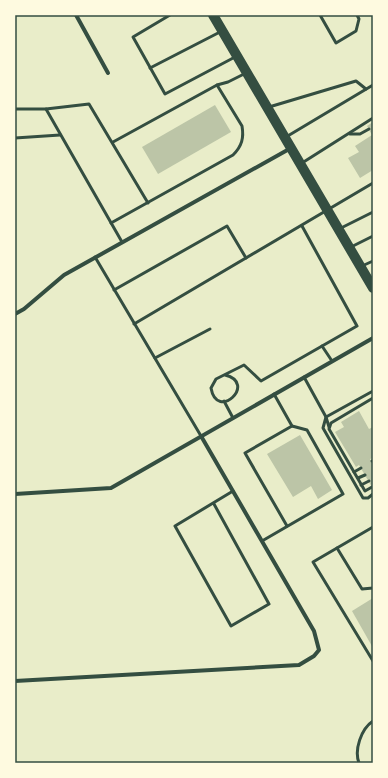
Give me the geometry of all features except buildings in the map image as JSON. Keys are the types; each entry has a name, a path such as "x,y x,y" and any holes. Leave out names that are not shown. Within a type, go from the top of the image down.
{"main road":[{"path":"213,15 373,288"}],"street":[{"path":"76,15 108,73"},
{"path":"15,314 24,309 64,275 291,148"},
{"path":"15,494 111,488 373,338"},
{"path":"15,680 299,665 314,656 319,650 314,631 201,436"}],"lane":[{"path":"170,15 133,37 165,94 237,56"},
{"path":"320,15 336,44 356,31 359,19 357,15"},
{"path":"150,68 223,30"},
{"path":"113,142 217,85 228,82 247,72"},
{"path":"267,108 356,81 366,89"},
{"path":"111,224 233,155 239,149 242,142 242,126 217,85"},
{"path":"285,138 373,85"},
{"path":"15,109 46,109 89,104 148,203"},
{"path":"46,109 122,242"},
{"path":"300,165 373,118"},
{"path":"348,134 360,134 369,129"},
{"path":"15,138 60,135"},
{"path":"134,324 373,184"},
{"path":"338,230 373,212"},
{"path":"114,290 227,226 246,258"},
{"path":"233,418 224,402 215,397 211,388 216,379 244,365 261,381 358,326 302,226"},
{"path":"349,248 373,236"},
{"path":"95,258 201,436"},
{"path":"360,267 373,261"},
{"path":"155,358 210,329"},
{"path":"322,346 332,361"},
{"path":"224,402 234,398 238,389 234,379 225,375"},
{"path":"304,377 326,417 329,429 361,485 365,491 372,487"},
{"path":"373,391 326,417 323,428 363,498 368,498 373,494"},
{"path":"274,394 292,426"},
{"path":"329,429 331,423 373,398"},
{"path":"262,541 343,494 307,430 292,426 245,453 287,526"},
{"path":"354,472 361,468"},
{"path":"358,478 365,474"},
{"path":"361,485 369,481"},
{"path":"214,504 269,604 231,626 175,526 214,504 233,491"},
{"path":"373,528 313,562 373,661"},
{"path":"338,548 362,589 373,588"},
{"path":"359,763 358,746 362,734 373,721"}]}
